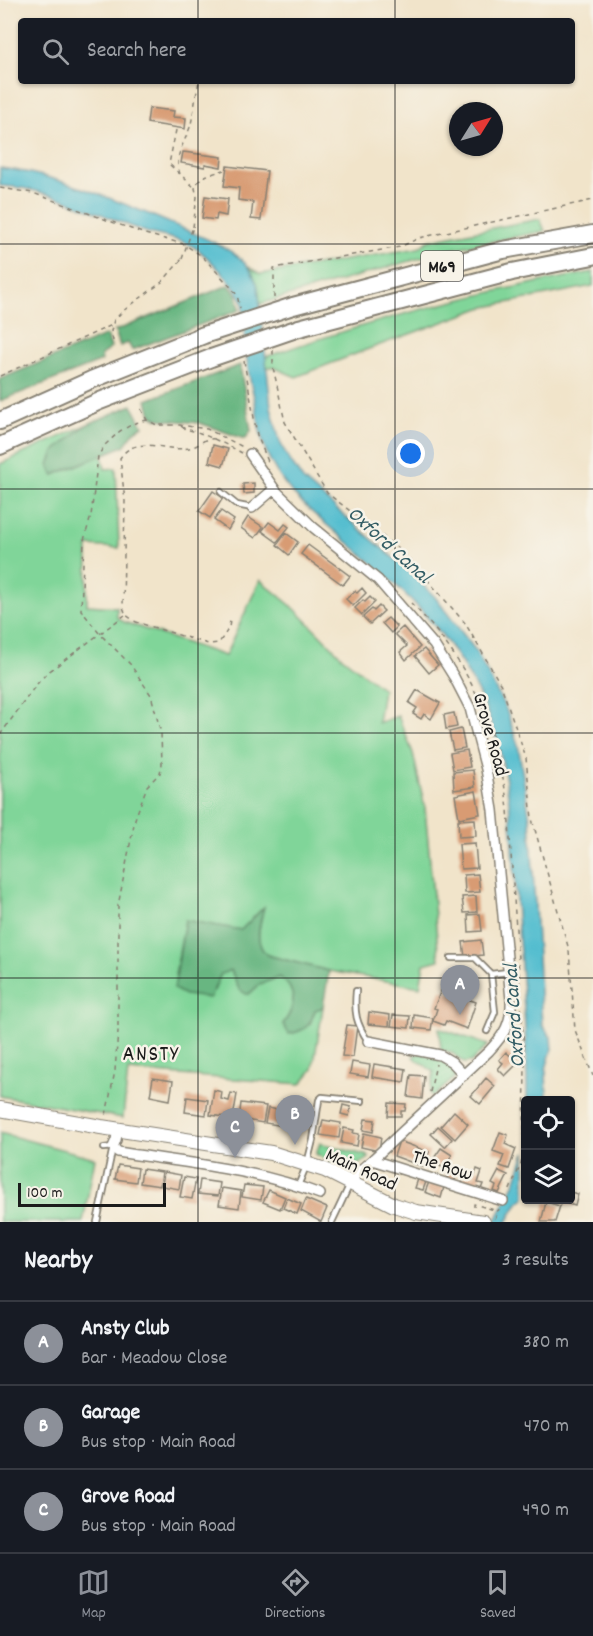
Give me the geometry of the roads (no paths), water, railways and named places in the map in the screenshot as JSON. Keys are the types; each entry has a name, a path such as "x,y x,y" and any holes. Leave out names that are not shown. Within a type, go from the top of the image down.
{"highway":[{"name":"M69","path":"0,421 91,380 204,335 293,306 503,250 593,234"},
{"name":"M69","path":"0,446 100,401 211,358 299,328 512,272 593,256"}],"main road":[{"name":"Main Road","path":"0,1109 271,1153 307,1164 350,1182 394,1205 416,1212 477,1221"}],"street":[{"name":"Grove Road","path":"250,454 274,489 313,527 378,580 435,645 470,708 486,769 493,810 512,1011 508,1028 464,1075 358,1171 350,1182"},
{"path":"252,508 274,489"},
{"path":"368,1041 438,1055 452,1062 464,1075"},
{"path":"118,1129 116,1140 109,1147 118,1152 243,1171 320,1194"},
{"name":"The Row","path":"372,1160 501,1206"}],"lane":[{"path":"221,492 237,505 252,508"},
{"path":"451,958 475,958 491,974 495,1012 487,1031"},
{"path":"491,974 508,972"},
{"path":"356,992 354,1011 360,1029 368,1041"},
{"path":"298,1186 313,1140 319,1100 322,1097 362,1101"},
{"path":"97,1222 109,1147"},
{"path":"332,1222 350,1182"}],"water":[{"path":"0,168 22,171 69,184 117,201 214,242 235,254 251,272 258,286 271,407 280,442 287,456 303,480 411,573 435,597 476,651 506,709 518,745 530,819 542,1025 551,1037 552,1049 546,1069 547,1096 527,1096 525,1031 511,824 503,766 486,709 460,661 448,642 419,608 386,576 307,508 279,475 262,440 250,381 243,302 222,272 200,251 183,242 146,232 54,196 17,187 0,186"},
{"path":"521,1164 521,1200 507,1222 495,1222 516,1180"}],"place":[{"name":"Ansty Club","path":"460,1015"},
{"name":"Garage","path":"295,1145"},
{"name":"Grove Road","path":"235,1158"}],"district":[{"name":"ANSTY","path":"151,1052"}],"water label":[{"name":"Oxford Canal","path":"390,544"},
{"name":"Oxford Canal","path":"513,1016"}]}
